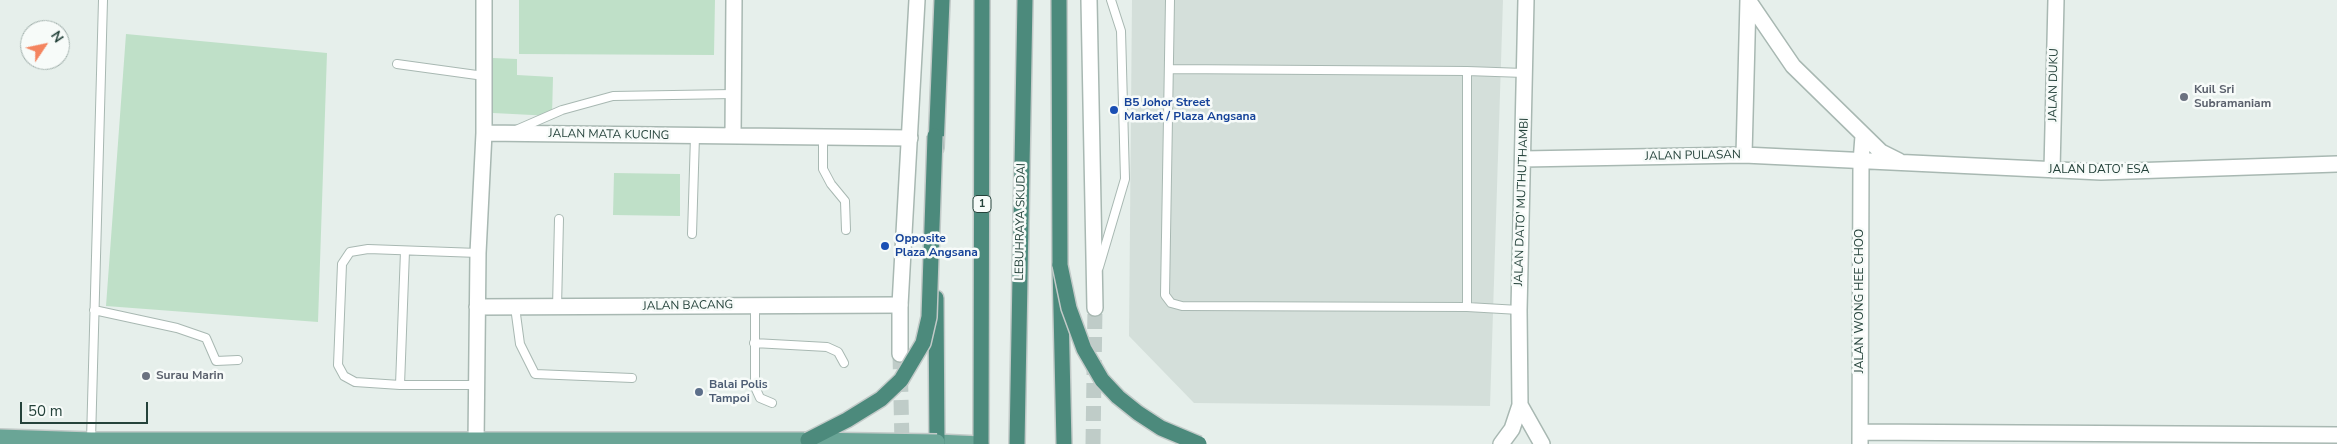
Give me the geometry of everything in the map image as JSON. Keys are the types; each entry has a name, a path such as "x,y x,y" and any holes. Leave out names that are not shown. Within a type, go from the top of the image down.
{"highway":[{"path":"808,440 861,412 881,398 901,380 923,343 929,317 942,0"},
{"name":"1","path":"981,444 982,0"},
{"name":"LEBUHRAYA SKUDAI","path":"1018,444 1025,0"},
{"path":"1059,0 1060,265 1064,444"},
{"path":"936,136 937,443"},
{"path":"1060,265 1069,308 1081,340 1102,380 1118,398 1138,413 1161,428 1200,444"}],"main road":[{"path":"0,437 121,442 808,440 981,444"}],"street":[{"path":"476,442 478,253 484,133 484,0"},
{"path":"733,136 734,0"},
{"path":"900,354 900,305 917,0"},
{"path":"1089,0 1095,308"},
{"name":"JALAN DATO' MUTHUTHAMBI","path":"1501,444 1512,429 1520,405 1519,310 1526,0"},
{"path":"1748,0 1793,66 1881,152 1905,164"},
{"path":"1744,155 1748,0"},
{"name":"JALAN DUKU","path":"2052,170 2056,0"},
{"name":"JALAN MATA KUCING","path":"484,133 910,138"},
{"name":"JALAN WONG HEE CHOO","path":"1859,440 1861,162 1863,136"},
{"name":"JALAN PULASAN","path":"1523,159 1744,155 1861,162"},
{"name":"JALAN DATO' ESA","path":"1861,162 2101,172 2337,164"},
{"name":"JALAN BACANG","path":"477,307 900,305"},
{"name":"JALAN DATO' MUTHUTHAMBI","path":"1520,405 1542,444"},
{"path":"1859,440 2337,435"}],"lane":[{"path":"91,440 102,0"},
{"path":"1094,284 1125,178 1121,31 1110,0"},
{"path":"1170,0 1165,295 1171,304 1182,306 1519,310"},
{"path":"397,64 484,76"},
{"path":"1169,69 1524,73"},
{"path":"1467,71 1467,308"},
{"path":"507,134 562,110 613,96 733,94"},
{"path":"692,234 695,136"},
{"path":"824,137 823,169 831,184 845,200 846,230"},
{"path":"557,308 559,219"},
{"path":"476,385 400,386 355,382 344,376 338,365 342,264 350,252 368,249 478,253"},
{"path":"400,386 405,251"},
{"path":"755,305 755,387 760,398 772,404"},
{"path":"514,307 520,344 536,374 632,378"},
{"path":"94,310 177,328 206,338 216,361 238,360"},
{"path":"754,343 827,347 838,352 844,363"}],"shaded area":[{"path":"1132,0 1503,0 1490,406 1194,403 1129,336"}],"green space":[{"path":"519,0 715,0 714,55 519,54"},
{"path":"126,34 327,53 318,322 106,306"},
{"path":"493,58 517,59 517,75 553,77 552,116 493,113"},
{"path":"614,173 680,174 680,216 613,215"}],"tunnel":[{"path":"1093,444 1095,308"},
{"path":"900,354 902,444"}],"place":[{"name":"Kuil Sri Subramaniam","path":"2184,97"},
{"name":"B5 Johor Street Market / Plaza Angsana","path":"1114,110"},
{"name":"Opposite Plaza Angsana","path":"885,246"},
{"name":"Surau Marin","path":"146,376"},
{"name":"Balai Polis Tampoi","path":"699,392"}]}
